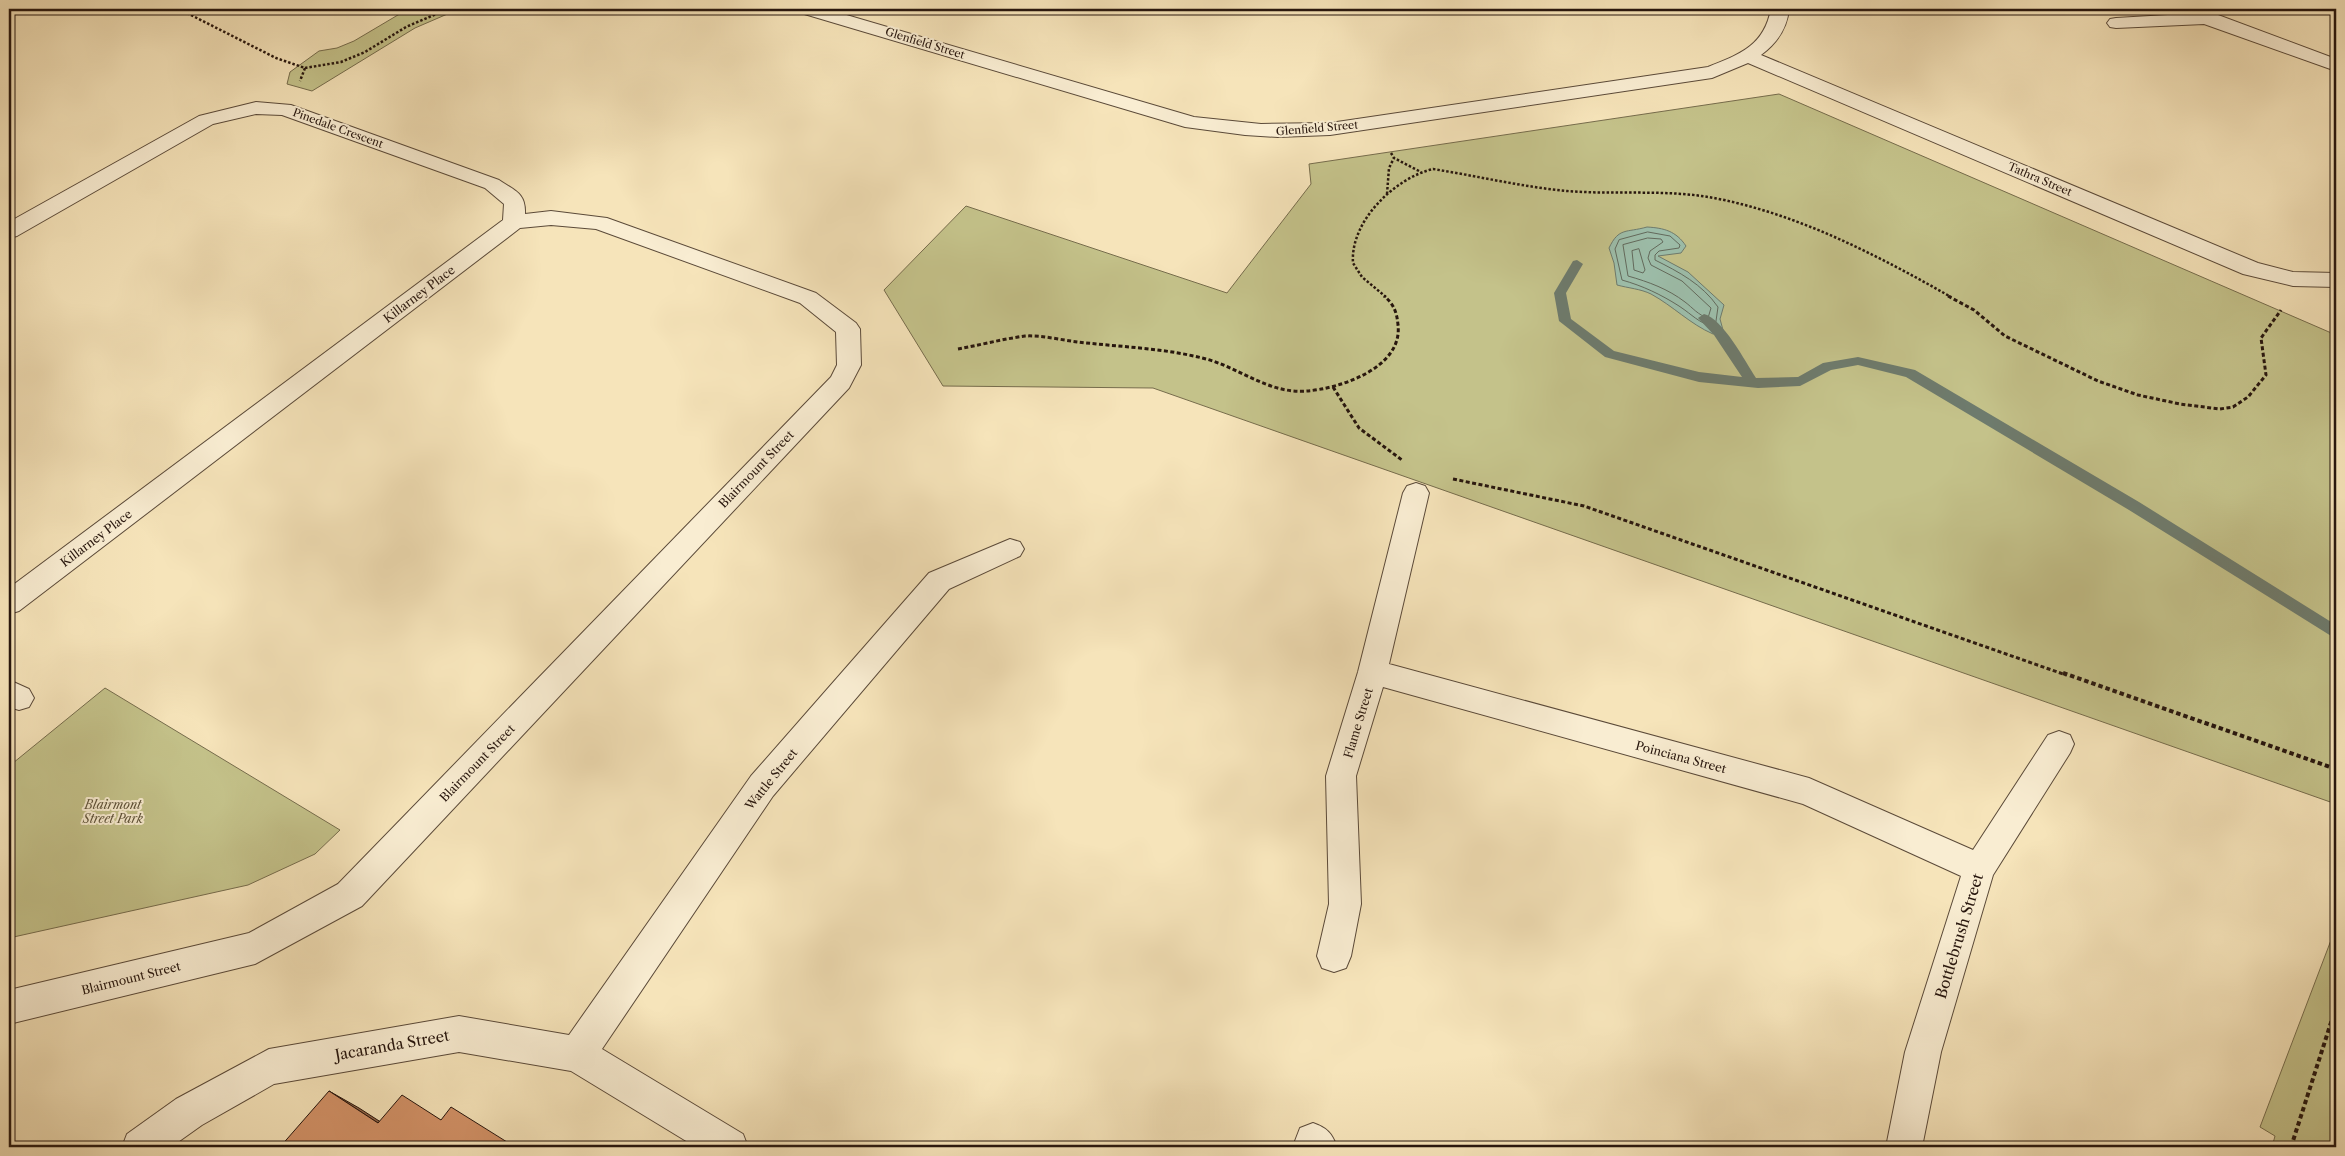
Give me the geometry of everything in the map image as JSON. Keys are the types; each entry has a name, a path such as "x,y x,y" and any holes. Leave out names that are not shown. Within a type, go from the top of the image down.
{"street":[{"name":"Glenfield Street","path":"807,9 833,12 1192,123 1239,131 1288,133 1415,117 1712,72 1748,56 1768,40 1780,17 1780,9"},
{"path":"2116,23 2198,14 2336,65"},
{"name":"Tathra Street","path":"1748,56 2251,268 2293,280 2336,280"},
{"name":"Pinedale Crescent","path":"9,231 206,120 256,108 284,109 492,184 515,202 514,222"},
{"name":"Blairmount Street","path":"9,1010 255,948 350,895 840,382 849,365 848,328 808,298 599,223 551,218 514,222"},
{"name":"Killarney Place","path":"9,603 514,222"},
{"name":"Flame Street","path":"1334,956 1345,904 1341,776 1373,672 1416,494"},
{"name":"Wattle Street","path":"576,1054 768,779 940,581 1010,549"},
{"name":"Poinciana Street","path":"1373,672 1810,792 1978,869"},
{"name":"Bottlebrush Street","path":"1904,1147 1923,1052 1978,869 2059,744"},
{"name":"Jacaranda Street","path":"140,1147 189,1112 269,1067 459,1034 576,1054 730,1147"}],"path":[{"path":"179,9 276,58 305,68 341,62 365,52 406,27 448,9"},
{"path":"284,109 295,98 305,68"},
{"path":"1390,151 1394,158 1419,171 1449,171 1567,191 1686,195 1714,198 1756,209 1811,228 1889,262 1974,310 2005,336 2098,381 2138,394 2204,408 2220,410 2233,407 2248,397 2266,375 2261,338 2296,292 2293,280"},
{"path":"1387,194 1388,168 1394,158"},
{"path":"958,349 1027,336 1209,359 1275,389 1287,391 1303,392 1355,381 1385,360 1395,346 1399,332 1397,313 1389,299 1358,272 1352,261 1356,242 1367,216 1387,194 1419,171"},
{"path":"1333,387 1359,428 1404,462"},
{"path":"1448,479 1584,506 2336,769"},
{"path":"2291,1147 2336,1007"}],"green space":[{"path":"408,9 459,9 415,28 312,91 287,84 290,72 319,51 337,48 354,41"},
{"path":"1779,94 2336,335 2336,804 1153,388 943,386 884,290 966,206 1227,293 1311,184 1309,164"},
{"name":"Blairmont Street Park","path":"105,688 340,830 315,854 248,885 9,938 9,760 13,763"},
{"path":"2336,927 2336,1147 2272,1147 2275,1136 2260,1127"}],"water":[{"path":"1647,227 1669,231 1686,246 1681,253 1658,256 1688,272 1724,305 1720,319 1723,330 1713,334 1651,294 1617,285 1614,263 1609,248 1620,234"}],"building":[{"path":"329,1091 378,1123 402,1095 441,1120 451,1107 515,1147 280,1147"}],"waterway":[{"path":"1577,264 1560,293 1565,321 1610,354 1699,377 1758,383 1800,381 1828,366 1858,361 1910,373 2134,506 2336,633"},
{"path":"1704,318 1719,332 1752,382"}]}
